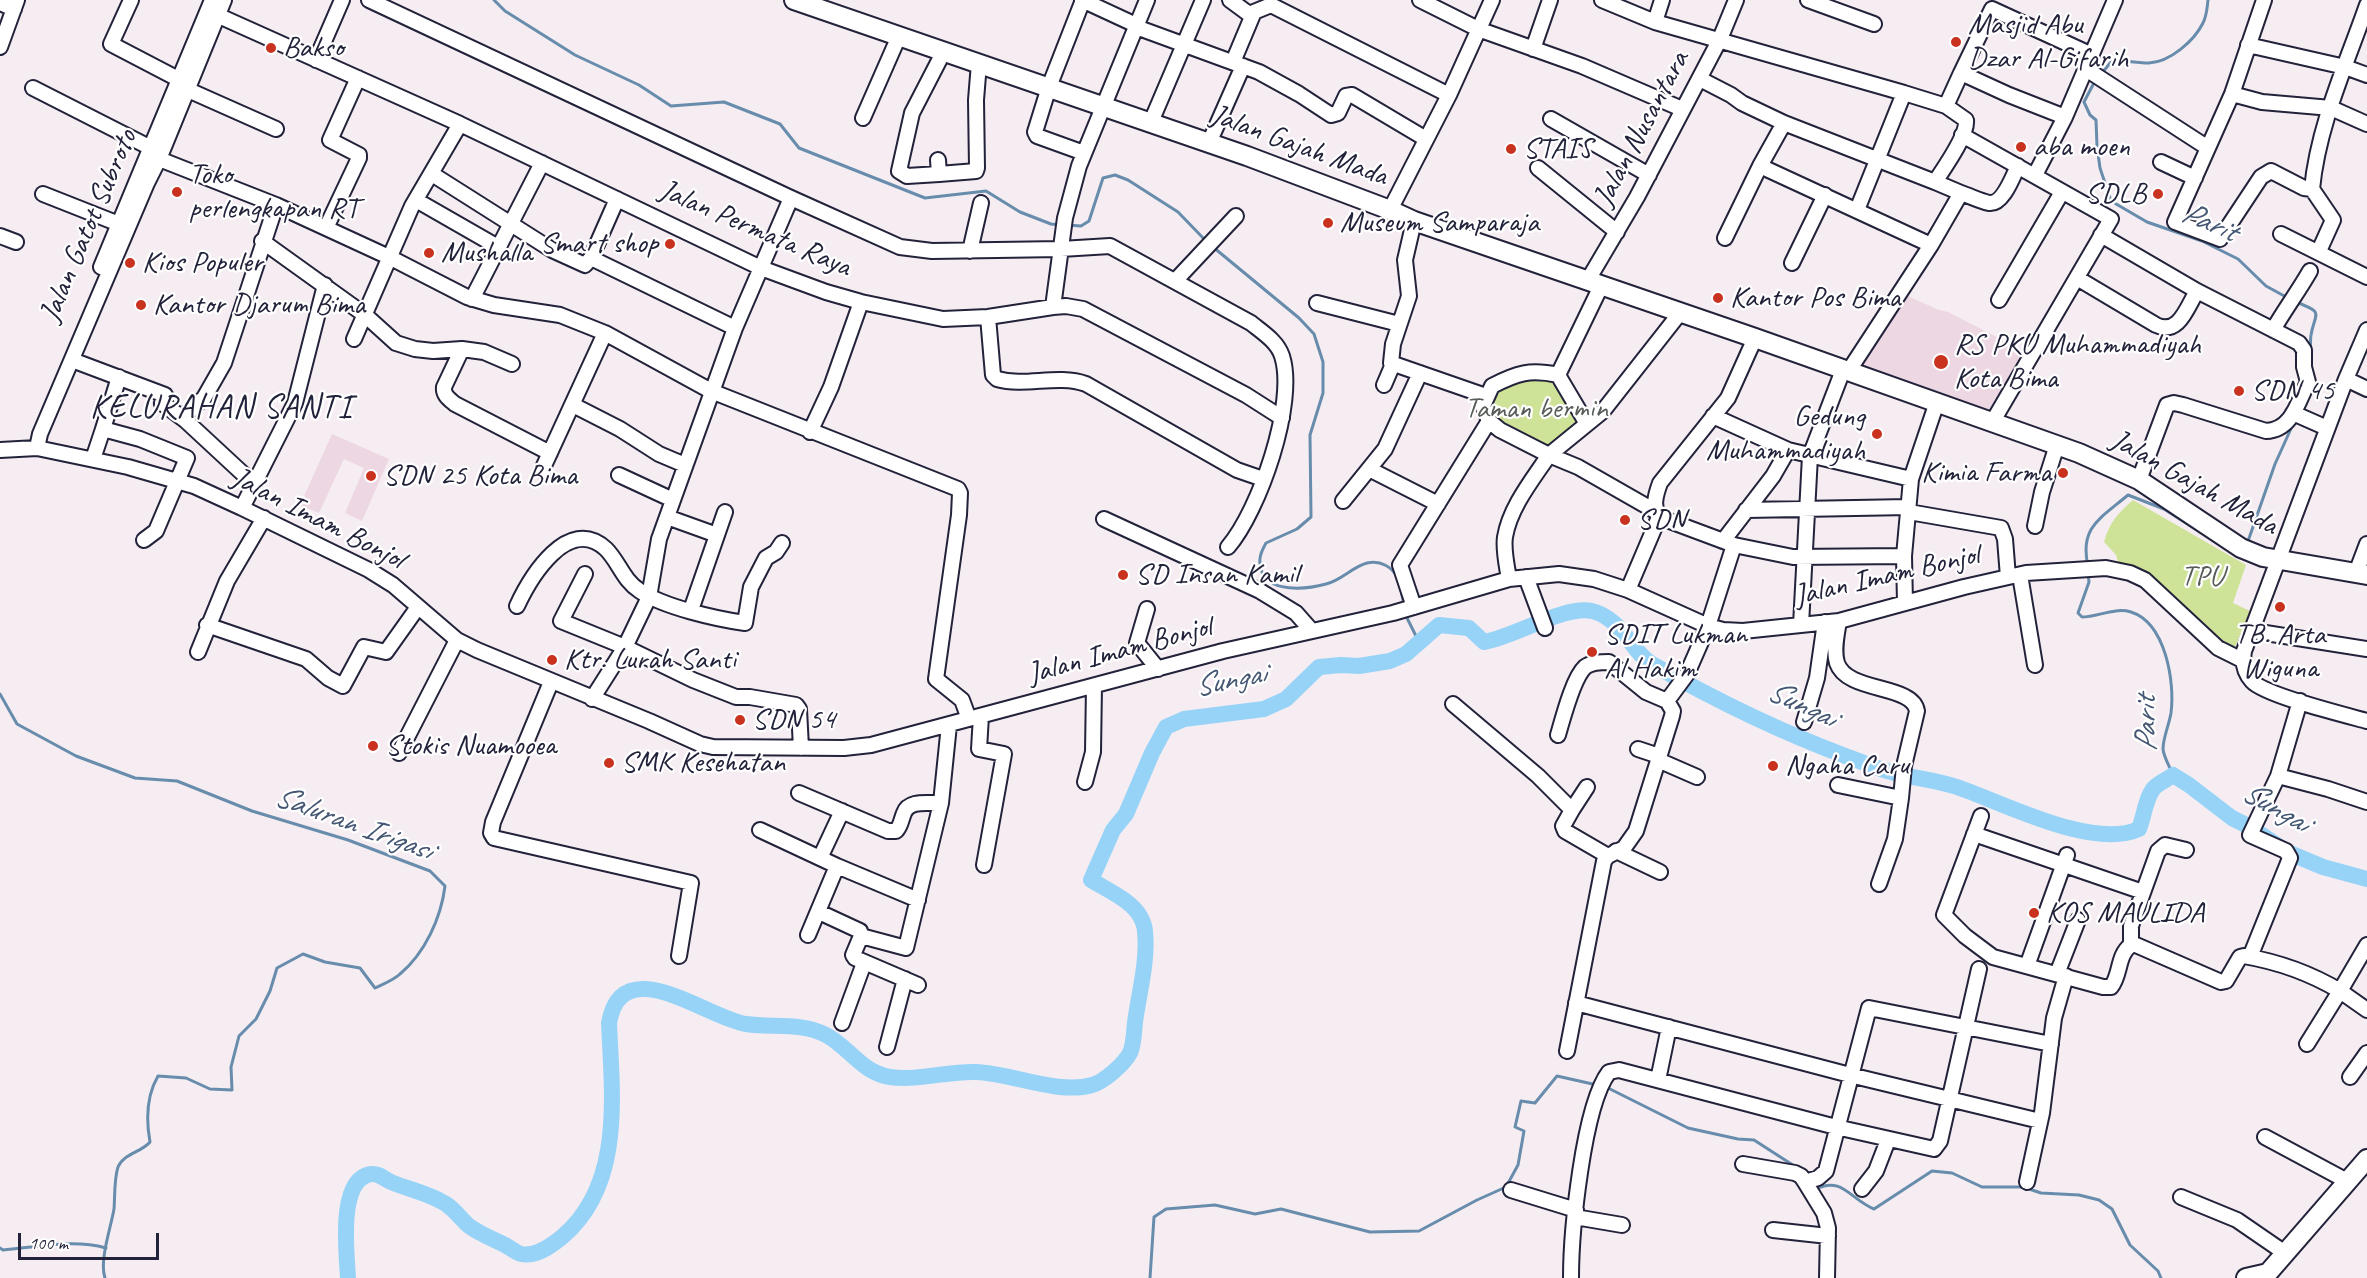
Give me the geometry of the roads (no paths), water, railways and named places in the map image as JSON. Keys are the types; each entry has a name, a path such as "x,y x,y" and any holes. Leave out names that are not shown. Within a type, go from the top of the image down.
{"main road":[{"name":"Jalan Gajah Mada","path":"794,0 1151,122 1390,210 1414,221 1993,421 2111,465 2139,480 2241,548 2277,561 2361,574"},
{"path":"2246,1278 2271,1276 2285,1253 2367,1159"}],"street":[{"path":"131,0 111,44 183,84 276,129"},
{"name":"Jalan Gatot Subroto","path":"33,447 62,359 119,224 153,154 212,9 224,0"},
{"path":"315,60 342,0"},
{"path":"369,0 790,198 900,247 922,251 970,251 1110,246 1251,323 1274,343 1282,354 1286,404 1263,479 1237,536 1228,547"},
{"path":"1084,153 1035,134 1049,87 1082,0 1136,26 1238,64 1299,94 1332,115 1338,113 1346,96 1352,95 1426,139"},
{"path":"1053,307 1064,225 1084,153 1147,0"},
{"path":"1151,122 1203,0"},
{"path":"1230,0 1249,14 1272,2 1449,95"},
{"path":"1420,0 1478,29 1582,66 1683,109"},
{"path":"1390,210 1449,95 1492,0"},
{"path":"1533,48 1550,0"},
{"path":"1602,0 1655,22 1946,106 1966,120 1967,124 1935,182"},
{"path":"1655,22 1662,0"},
{"name":"Jalan Nusantara","path":"1558,375 1617,232 1700,78 1720,39 1736,0"},
{"path":"1808,0 1874,24"},
{"path":"2035,175 2065,117 2094,74 2092,55 2115,0"},
{"path":"2264,0 2232,94 2175,222 2220,239 2261,177 2268,172 2275,172 2296,185 2312,189 2333,220 2319,252"},
{"path":"0,3 16,4 0,47"},
{"path":"2312,189 2319,144 2367,4"},
{"name":"Jalan Permata Raya","path":"212,9 315,60 460,124 761,268 826,292 929,318 956,320 1053,307 1074,307 1089,312 1246,395 1282,418"},
{"path":"1946,106 1992,9 2092,55"},
{"path":"1209,143 1254,12"},
{"path":"863,118 898,36"},
{"path":"2248,45 2345,67 2367,75"},
{"path":"944,51 912,113 899,171 908,176 939,167 976,171 976,100 979,63"},
{"path":"1961,73 2065,117"},
{"path":"2094,74 2208,148"},
{"path":"326,228 359,158 359,155 330,140 358,78"},
{"path":"1700,78 1742,103 1784,123 1988,202 1995,202 2003,194 2018,166"},
{"path":"33,88 153,154 276,205 392,258 472,299 494,305 560,315 605,333 711,391 959,490 959,515 936,679 962,700 975,717 979,749 1004,754 984,865"},
{"path":"1857,210 1904,93"},
{"path":"2232,94 2262,102 2331,108 2367,124"},
{"path":"1551,119 1649,176"},
{"path":"1725,238 1784,123"},
{"path":"354,339 416,200 460,124"},
{"path":"1962,135 2111,219 1993,421"},
{"name":"Jalan Gatot Subroto","path":"33,447 147,183 153,154"},
{"path":"2161,162 2195,178"},
{"path":"472,299 542,163"},
{"path":"1760,166 1931,245"},
{"path":"1538,168 1617,232"},
{"path":"432,174 552,250 585,265 591,258 617,199"},
{"path":"1999,300 2062,192"},
{"path":"1801,625 1810,456 1846,371 1931,245 1961,193"},
{"path":"43,194 119,224"},
{"path":"1792,263 1825,195"},
{"path":"592,699 625,647 649,597 656,551 711,391 790,198"},
{"path":"416,200 498,247"},
{"path":"970,251 981,204"},
{"path":"183,417 204,398 224,363 262,241 276,205"},
{"path":"1175,281 1236,216"},
{"path":"1384,385 1393,364 1391,357 1408,296 1405,260 1414,221"},
{"path":"2281,234 2367,277"},
{"path":"2101,235 2197,291 2299,343 2304,351 2304,367 2308,382 2296,414 2283,427 2266,430 2184,405 2167,405 2139,480"},
{"path":"0,236 16,242"},
{"path":"262,241 365,315 396,343 415,349 433,351 462,349 484,352 512,364"},
{"path":"591,258 735,328"},
{"path":"2273,330 2310,271"},
{"path":"2077,278 2156,325 2167,329 2178,323 2197,291"},
{"path":"242,508 295,403 325,285"},
{"path":"810,432 831,387 861,302"},
{"path":"1317,303 1399,324"},
{"path":"1509,579 1505,543 1509,524 1520,500 1549,455 1603,411 1680,313"},
{"path":"987,317 993,375 996,380 1065,379 1086,384 1243,473 1263,479"},
{"path":"2367,330 2327,428 2242,660 2246,672 2262,689 2367,721"},
{"path":"542,470 605,333"},
{"path":"1628,590 1657,514 1655,496 1660,483 1734,389 1755,338"},
{"path":"462,349 444,387 447,398 550,453"},
{"path":"72,360 165,395 162,403 183,417 254,484"},
{"path":"1393,364 1486,396"},
{"path":"1587,424 1558,375 1539,371 1522,373 1492,386 1483,406 1489,421 1500,430 1578,467 1657,514 1729,543 1770,554 1806,558 1904,556"},
{"path":"1343,501 1385,449 1420,373"},
{"path":"93,459 119,377"},
{"path":"2346,379 2367,389"},
{"path":"1905,603 1904,556 1911,479 1937,402"},
{"path":"573,405 620,429 659,454 685,465"},
{"path":"2296,414 2327,428"},
{"path":"1713,416 1788,450 1911,479"},
{"path":"1406,609 1400,565 1489,421"},
{"path":"103,429 140,439 187,458 156,531 144,540"},
{"path":"2035,526 2042,492 2057,445"},
{"path":"0,450 33,447"},
{"name":"Jalan Imam Bonjol","path":"33,447 93,459 194,486 369,570 393,585 457,640 551,682 650,721 700,744 713,747 801,748 871,745 1311,630 1406,609 1509,579 1566,574 1594,579 1628,590 1708,626 1743,631 1832,622 2014,576 2089,568 2124,571 2145,580 2218,648 2242,660"},
{"path":"1667,700 1676,685 1687,674 1708,626 1729,543 1746,510 1773,476 1788,450"},
{"path":"1369,469 1438,504"},
{"path":"619,475 673,500"},
{"path":"1746,510 1909,509 2001,528 2035,665"},
{"path":"691,610 725,512"},
{"path":"667,517 717,535"},
{"path":"198,652 227,581 264,518"},
{"path":"1104,519 1260,591 1296,613 1311,630"},
{"path":"516,606 538,568 566,542 592,541 604,548 617,562 624,577 631,585 649,597 745,623 751,587 766,558 776,552 782,543"},
{"path":"2361,574 2367,544"},
{"path":"585,574 561,621 625,647 693,681 735,697 750,697 795,705 799,709 801,748"},
{"path":"1526,577 1542,622"},
{"path":"207,626 306,659 328,678 343,686 364,647 386,652 418,607"},
{"path":"1147,609 1137,643 1158,669"},
{"path":"1804,722 1832,622"},
{"path":"1832,622 1839,669 1866,685 1909,699 1916,707 1904,765 1895,839 1879,884"},
{"path":"2253,631 2367,649"},
{"path":"399,753 457,640"},
{"path":"1558,735 1576,683 1584,668 1589,664 1609,662 1646,692 1667,700 1673,711 1636,831 1630,843 1604,861 1567,1051"},
{"path":"551,682 501,802 491,830 492,835 494,838 505,841 691,883 679,956"},
{"path":"1086,782 1094,752 1094,686"},
{"path":"2250,957 2290,858 2286,851 2250,835 2278,776 2300,701"},
{"path":"1453,704 1538,776 1572,810"},
{"path":"861,936 906,948 941,804 949,724"},
{"path":"1638,749 1697,777"},
{"path":"2278,776 2367,802"},
{"path":"1838,785 1902,791"},
{"path":"1587,788 1563,826 1565,831 1612,854 1660,872"},
{"path":"799,793 892,832 898,830 906,809 910,805 941,804"},
{"path":"820,858 843,811"},
{"path":"1981,816 1944,915 1965,936 1993,957 2103,987 2111,987 2115,983 2122,956 2131,945 2131,926 2158,851 2165,845 2186,850"},
{"path":"760,830 918,900"},
{"path":"1974,834 2065,860 2144,892"},
{"path":"2027,966 2065,860"},
{"path":"808,935 837,866"},
{"path":"819,912 859,930 861,936 853,955 864,963 918,985"},
{"path":"2027,1182 2040,1121 2061,975 2078,920"},
{"path":"2131,945 2136,945 2221,982 2226,981 2240,957 2250,957 2293,968 2314,976 2367,1010"},
{"path":"2307,1044 2367,945"},
{"path":"842,1023 864,963"},
{"path":"1571,1278 1576,1213 1590,1119 1599,1088 1609,1072 1619,1070 1888,1140 1934,1149 1940,1141 1979,969"},
{"path":"887,1047 904,979"},
{"path":"1576,1003 1850,1075 2040,1121"},
{"path":"1805,1182 1818,1178 1826,1171 1836,1126 1869,1008 2051,1044"},
{"path":"1658,1080 1669,1027"},
{"path":"2350,1077 2367,1053"},
{"path":"2265,1137 2347,1181"},
{"path":"1862,1189 1876,1171 1888,1140"},
{"path":"1743,1164 1801,1176 1824,1214 1828,1236 1827,1278"},
{"path":"1511,1190 1576,1213 1622,1225"},
{"path":"2181,1197 2237,1220 2285,1253"},
{"path":"1773,1230 1828,1236"}],"waterway":[{"path":"494,0 505,11 575,55 639,85 671,106 724,102 780,124 799,148 925,198 986,191 1020,212 1051,224 1061,225"},
{"name":"Parit","path":"2101,74 2111,62 2116,60 2149,63 2173,55 2199,30 2205,17 2208,0"},
{"name":"Parit","path":"2096,79 2084,102 2090,115 2096,120 2100,168 2111,201 2147,222 2202,241 2238,259 2266,286 2288,298"},
{"path":"1067,225 1081,226 1089,221 1103,178 1115,175 1128,180 1178,212 1206,241"},
{"path":"1213,247 1299,318 1314,334 1323,362 1323,393 1310,435 1311,517 1297,529 1266,543 1260,562 1265,577 1271,583 1289,588 1318,586 1337,580 1362,565 1372,562 1386,565 1398,578"},
{"name":"Parit","path":"2296,302 2315,311 2316,314 2310,351"},
{"name":"Parit","path":"2247,544 2275,464 2294,422"},
{"name":"Parit","path":"2088,566 2087,542 2094,524 2128,495 2164,509 2233,553"},
{"name":"Parit","path":"2088,573 2089,582 2078,613 2082,617 2088,617 2112,611 2131,612 2143,618 2153,628 2166,655 2172,700 2163,749 2173,775"},
{"path":"1400,585 1404,605"},
{"name":"Sungai","path":"348,1278 346,1219 349,1203 353,1189 360,1179 371,1174 379,1175 391,1182 439,1200 449,1206 473,1229 519,1253 538,1252 562,1237 582,1216 596,1192 605,1165 612,1109 609,1023 617,1002 630,991 648,989 668,994 746,1024 797,1027 817,1031 834,1040 871,1070 890,1077 912,1078 976,1072 1064,1087 1092,1085 1102,1080 1113,1072 1130,1053 1146,943 1144,925 1132,906 1091,880 1113,830 1126,814 1152,753 1166,727 1184,719 1264,709 1286,699 1319,667 1359,666 1390,661 1406,654 1439,625 1469,628 1484,642 1554,617 1581,610 1592,611 1602,615 1619,628 1638,652 1652,664 1724,703 1773,726 1880,769 1949,785 2048,822 2097,834 2120,834 2139,829 2153,790 2173,775 2232,818 2250,827 2287,852 2323,867 2367,879"},
{"path":"1405,614 1419,642"},
{"name":"Saluran Irigasi","path":"0,694 17,724 76,756 135,778 177,781 252,811 348,840 430,871 445,886 436,922 424,945 409,966 388,982 375,988 360,968 325,962 303,954 277,968 270,991 256,1019 239,1036 231,1067 232,1090 210,1089 186,1078 158,1076 148,1108 150,1142 124,1159 118,1167 114,1209 104,1253 105,1278"},
{"path":"1150,1278 1154,1217 1166,1209 1215,1205 1255,1214 1281,1209 1370,1232 1419,1231 1506,1187 1518,1165 1524,1131 1515,1127 1521,1101 1535,1103 1557,1076 1597,1085"},
{"path":"1606,1087 1688,1128 1738,1139 1754,1140 1799,1169"},
{"path":"1814,1186 1816,1189 1833,1185 1839,1187 1874,1209 1932,1171 1952,1173 1982,1187 2023,1187 2041,1193 2079,1195 2099,1200 2112,1209 2130,1245 2158,1271 2161,1278"},
{"name":"Parit","path":"0,1248 3,1250 68,1244 106,1248"}],"place":[{"name":"Masjid Abu Dzar Al-Gifarih","path":"1956,42"},
{"name":"Bakso","path":"271,48"},
{"name":"aba moen","path":"2021,147"},
{"name":"STAIS","path":"1511,149"},
{"name":"Toko perlengkapan RT","path":"177,192"},
{"name":"SDLB","path":"2158,194"},
{"name":"Museum Samparaja","path":"1328,223"},
{"name":"Smart shop","path":"670,244"},
{"name":"Mushalla","path":"429,253"},
{"name":"Kios Populer","path":"130,263"},
{"name":"Kantor Pos Bima","path":"1718,298"},
{"name":"Kantor Djarum Bima","path":"141,305"},
{"name":"RS PKU Muhammadiyah Kota Bima","path":"1941,362"},
{"name":"SDN 45","path":"2239,391"},
{"name":"Gedung Muhammadiyah","path":"1877,434"},
{"name":"Kimia Farma","path":"2063,473"},
{"name":"SDN 25 Kota Bima","path":"371,476"},
{"name":"SDN","path":"1625,520"},
{"name":"SD Insan Kamil","path":"1123,575"},
{"name":"TB. Arta Wiguna","path":"2280,607"},
{"name":"SDIT Lukman Al Hakim","path":"1592,652"},
{"name":"Ktr. Lurah Santi","path":"552,660"},
{"name":"SDN 54","path":"740,720"},
{"name":"Stokis Nuamooea","path":"373,746"},
{"name":"SMK Kesehatan","path":"609,763"},
{"name":"Ngaha Caru","path":"1773,766"},
{"name":"KOS MAULIDA","path":"2034,913"}],"district":[{"name":"KELURAHAN SANTI","path":"221,408"}],"park label":[{"name":"Taman bermin","path":"1536,409"},
{"name":"TPU","path":"2202,577"}]}
